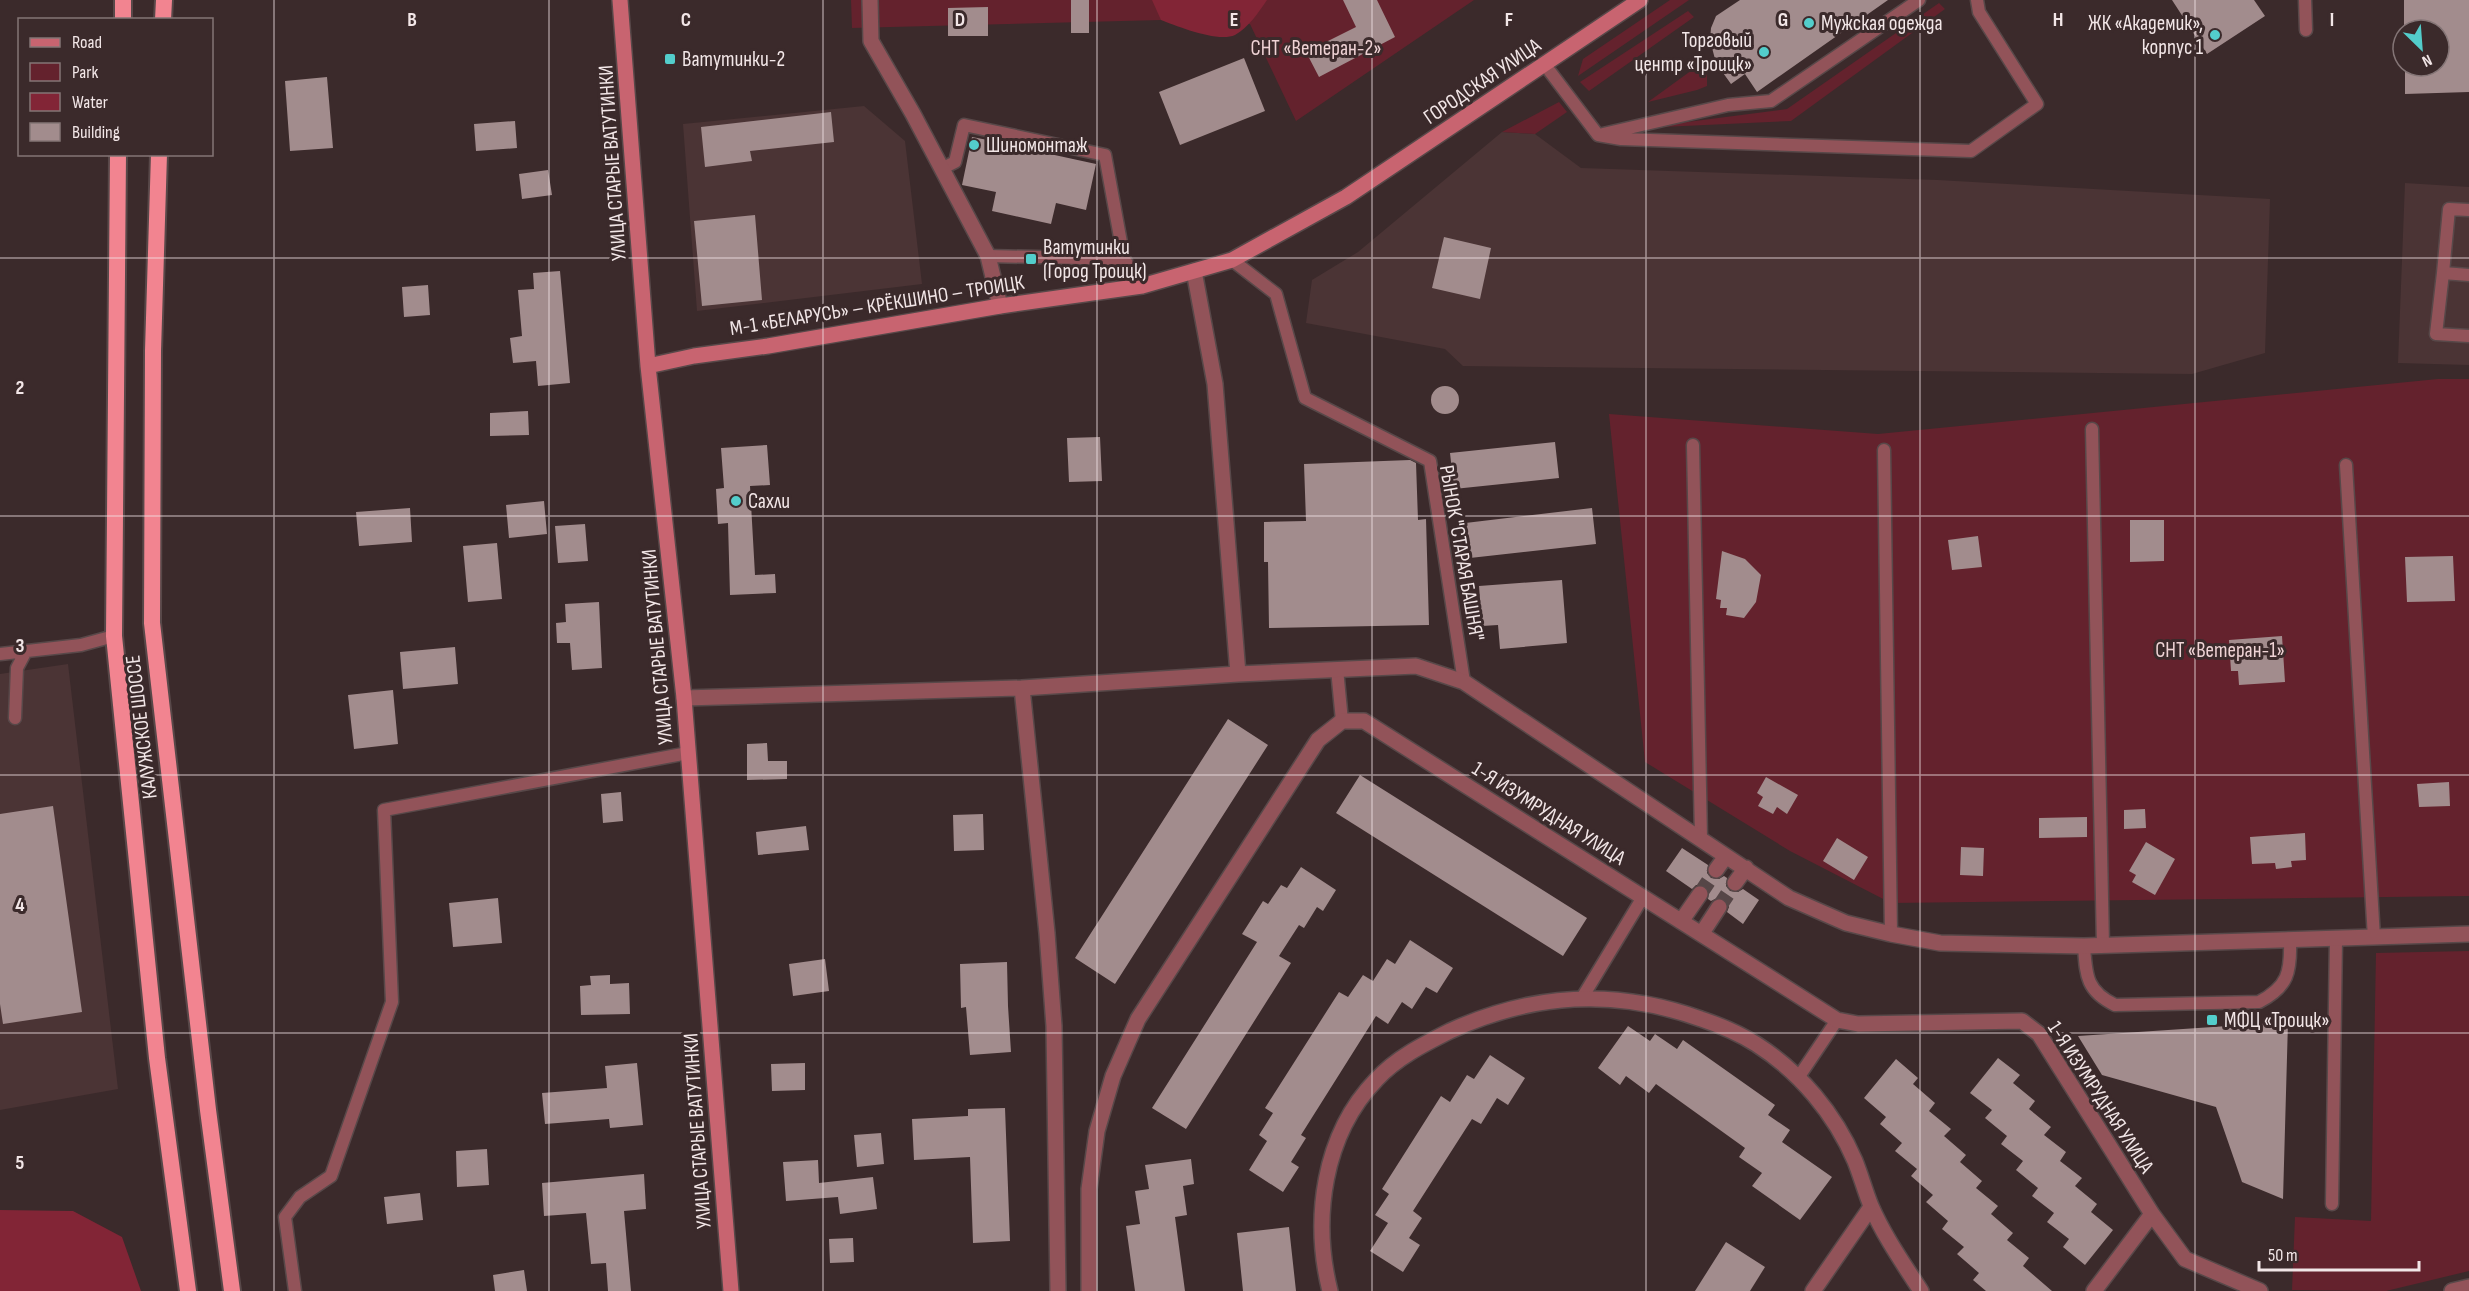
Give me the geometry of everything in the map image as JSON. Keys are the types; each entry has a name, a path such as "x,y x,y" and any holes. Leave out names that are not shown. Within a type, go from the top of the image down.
{"highway":[{"path":"123,0 123,18"},
{"path":"163,18 164,0"},
{"name":"КАЛУЖСКОЕ ШОССЕ","path":"118,156 114,636 157,1058 188,1291"},
{"name":"КАЛУЖСКОЕ ШОССЕ","path":"159,156 153,351 152,623 208,1110 232,1291"}],"main road":[{"name":"УЛИЦА СТАРЫЕ ВАТУТИНКИ","path":"620,0 648,366 684,699 730,1291"},
{"name":"ГОРОДСКАЯ УЛИЦА","path":"1346,197 1640,0"},
{"name":"М-1 «БЕЛАРУСЬ» – КРЁКШИНО – ТРОИЦК","path":"648,366 694,356 768,346 1000,306 1142,286 1232,260 1346,197"}],"street":[{"path":"870,0 871,41 943,168 988,256 1000,306"},
{"path":"1194,271 1215,384 1238,674"},
{"path":"684,699 1022,688 1238,674 1416,666 1464,682 1789,898 1846,923 1940,943 2084,946 2469,934"},
{"path":"1022,688 1054,1026 1058,1291"},
{"path":"1089,1291 1089,1189 1097,1131 1113,1076 1138,1019 1318,740 1342,721"},
{"name":"1-Я ИЗУМРУДНАЯ УЛИЦА","path":"1342,721 1364,721 1837,1020 1858,1024 2022,1021 2039,1034 2152,1214 2185,1259 2260,1291"},
{"path":"1716,870 1726,855"},
{"path":"1735,883 1746,868"},
{"path":"1682,920 1700,894"},
{"path":"1702,933 1719,907"},
{"path":"1330,1291 1324,1268 1322,1222 1324,1184 1337,1141 1345,1124 1354,1107 1377,1078 1419,1046 1468,1023 1512,1008 1565,998 1612,998 1671,1008 1713,1023 1755,1044 1798,1078 1836,1123 1855,1160 1871,1207 1921,1291"},
{"path":"1813,1291 1871,1207"},
{"path":"2094,1291 2152,1214"},
{"path":"2452,1291 2469,1287"}],"lane":[{"path":"1598,135 1728,105 1771,101 1919,0"},
{"path":"1545,65 1598,135 1621,139 1971,151 2037,104 1979,12 1977,0"},
{"path":"2306,0 2306,30"},
{"path":"943,168 955,162 964,125 1105,155 1124,260 1142,286"},
{"path":"2469,210 2449,209 2436,334 2469,336"},
{"path":"988,256 1124,260"},
{"name":"РЫНОК \"СТАРАЯ БАШНЯ\"","path":"1232,260 1276,294 1305,398 1430,461 1464,682"},
{"path":"2443,273 2469,275"},
{"path":"2092,429 2103,945"},
{"path":"1694,445 1701,838"},
{"path":"1884,450 1891,934"},
{"path":"2346,465 2374,938"},
{"path":"0,654 81,645 114,636"},
{"path":"15,718 17,668 26,651"},
{"path":"1337,669 1342,721"},
{"path":"295,1291 285,1217 300,1197 331,1176 392,1002 384,810 688,753"},
{"path":"1582,998 1643,897"},
{"path":"2332,1204 2336,939"},
{"path":"2084,946 2086,972 2091,986 2100,998 2115,1005 2259,1002 2275,994 2285,981 2291,964 2290,941"},
{"path":"1798,1078 1837,1020"}],"shaded area":[{"path":"864,106 905,141 922,284 697,311 683,124"},
{"path":"1502,132 1535,134 1581,168 1938,180 2270,199 2265,353 2192,374 1463,366 1445,349 1306,323 1312,280 1358,252"},
{"path":"2405,183 2469,187 2469,365 2398,363"},
{"path":"68,664 118,1089 0,1110 0,674"}],"green space":[{"name":"СНТ «Ветеран-2»","path":"851,0 1474,0 1296,121 1250,24 1161,20 852,28"},
{"path":"1670,0 1689,0 1578,76 1583,59"},
{"path":"1939,3 1945,9 1791,121 1641,128 1787,109"},
{"path":"1688,11 1694,17 1589,91 1580,82"},
{"path":"1699,65 1707,75 1707,86 1648,102"},
{"path":"1559,102 1567,112 1535,134 1502,132"},
{"name":"СНТ «Ветеран-1»","path":"2438,379 2469,379 2469,896 1891,903 1790,851 1645,762 1609,414 1878,434"},
{"path":"2469,951 2469,1271 2386,1291 2292,1290 2295,1217 2371,1221 2376,953"}],"water":[{"path":"1152,0 1267,0 1245,28 1235,35 1219,37 1198,33 1161,20"},
{"path":"0,1210 73,1211 122,1237 141,1291 0,1291"}],"building":[{"path":"1071,0 1089,0 1089,33 1071,33"},
{"path":"1343,0 1377,0 1395,37 1319,77 1306,52 1356,27"},
{"name":"Торговый центр «Троицк»","path":"1740,0 1888,0 1757,92 1745,74 1731,84 1716,63 1710,40 1711,28 1716,16"},
{"name":"ЖК «Академик», корпус 1","path":"2172,0 2254,0 2265,16 2207,54"},
{"path":"2404,0 2469,0 2469,92 2405,94 2405,78 2451,78 2451,18 2404,18"},
{"path":"988,7 988,36 948,36 948,8"},
{"path":"1244,58 1265,111 1180,145 1159,92"},
{"path":"327,77 333,148 290,151 285,81"},
{"path":"831,112 834,142 750,151 752,161 705,167 701,127"},
{"path":"515,121 517,148 476,151 474,124"},
{"path":"972,137 1051,152 1050,154 1096,164 1086,210 1056,203 1051,224 992,211 996,192 962,185"},
{"path":"548,170 552,195 522,199 519,174"},
{"path":"755,215 762,300 702,306 694,221"},
{"path":"1444,237 1491,248 1480,299 1432,288"},
{"path":"560,271 570,383 538,386 536,361 513,363 510,338 522,336 518,290 534,289 533,273"},
{"path":"428,285 430,315 404,317 402,287"},
{"path":"1445,386 1455,390 1459,400 1455,410 1445,414 1435,410 1431,400 1435,390"},
{"path":"528,411 529,435 490,436 490,413"},
{"path":"1100,437 1102,481 1069,482 1067,438"},
{"path":"1555,442 1559,478 1454,489 1450,453"},
{"path":"767,445 770,485 750,486 755,575 775,574 776,593 730,595 728,523 718,524 716,489 724,488 721,448"},
{"path":"1410,460 1416,463 1418,520 1426,519 1429,625 1269,628 1268,562 1264,562 1264,522 1306,521 1304,464"},
{"path":"544,501 547,534 509,538 506,505"},
{"path":"410,508 412,542 359,546 356,512"},
{"path":"1592,508 1596,544 1461,559 1457,524"},
{"path":"2130,520 2164,520 2164,561 2130,562"},
{"path":"585,524 588,561 558,563 555,526"},
{"path":"1978,536 1982,567 1952,570 1948,540"},
{"path":"497,543 502,599 468,602 463,546"},
{"path":"1722,551 1745,559 1761,575 1756,602 1744,618 1726,615 1727,608 1720,608 1721,600 1716,599"},
{"path":"2453,556 2455,601 2407,602 2405,557"},
{"path":"1562,580 1567,643 1500,649 1498,625 1482,626 1479,586"},
{"path":"599,602 602,668 572,670 570,643 557,643 556,623 566,622 565,604"},
{"path":"2282,636 2285,682 2239,685 2238,671 2231,671 2229,640"},
{"path":"455,647 458,684 403,689 400,652"},
{"path":"393,690 398,744 354,749 348,695"},
{"path":"1228,719 1268,745 1115,984 1075,958"},
{"path":"767,743 768,761 787,761 787,779 747,780 747,744"},
{"path":"1360,775 1587,918 1563,956 1336,813"},
{"path":"1766,777 1798,795 1787,814 1777,807 1773,814 1758,806 1763,797 1757,793"},
{"path":"2449,782 2450,806 2419,807 2417,784"},
{"path":"621,792 623,821 603,823 601,794"},
{"path":"53,806 82,1012 3,1024 0,1004 0,814"},
{"path":"2145,809 2146,828 2124,829 2124,810"},
{"path":"983,814 984,850 954,851 953,815"},
{"path":"2087,817 2087,837 2039,838 2039,818"},
{"path":"806,826 809,850 758,855 756,832"},
{"path":"2305,833 2306,860 2291,861 2292,867 2276,869 2275,863 2252,864 2250,837"},
{"path":"1837,838 1868,857 1854,880 1823,861"},
{"path":"2146,842 2175,859 2155,895 2132,882 2136,875 2129,871"},
{"path":"1961,847 1984,848 1983,876 1960,875"},
{"path":"1682,848 1708,865 1707,873 1711,878 1719,879 1724,876 1727,878 1726,886 1730,891 1738,892 1743,889 1759,900 1743,924 1727,912 1729,907 1725,899 1719,897 1711,901 1708,899 1709,890 1705,886 1696,885 1692,889 1666,871"},
{"path":"1301,867 1336,890 1323,911 1317,907 1304,928 1299,925 1279,956 1291,963 1186,1129 1152,1108 1257,942 1242,934 1263,901 1268,904 1281,885 1287,888"},
{"path":"498,898 502,943 453,947 449,903"},
{"path":"1410,940 1453,968 1437,993 1426,987 1412,1009 1402,1002 1388,1024 1376,1016 1301,1135 1306,1138 1291,1162 1299,1167 1283,1192 1249,1170 1267,1141 1259,1135 1273,1113 1265,1108 1339,992 1348,997 1363,975 1373,981 1387,959 1395,964"},
{"path":"825,959 829,991 793,996 789,964"},
{"path":"1007,962 1011,1052 970,1055 966,1007 961,1008 960,964"},
{"path":"610,975 610,984 629,983 630,1014 581,1015 580,986 591,985 590,976"},
{"path":"2288,1022 2283,1199 2242,1182 2216,1107 2102,1075 2078,1036"},
{"path":"1628,1026 1650,1041 1655,1034 1677,1049 1683,1040 1775,1105 1768,1115 1790,1130 1782,1142 1832,1177 1800,1220 1752,1186 1762,1173 1739,1157 1745,1148 1656,1084 1649,1093 1626,1076 1620,1085 1598,1068"},
{"path":"1490,1055 1525,1078 1508,1105 1497,1098 1481,1124 1472,1119 1413,1211 1422,1218 1409,1238 1420,1245 1403,1272 1370,1251 1388,1223 1375,1215 1389,1194 1382,1189 1441,1096 1450,1102 1467,1075 1474,1079"},
{"path":"1998,1058 2020,1075 2013,1083 2035,1101 2029,1109 2051,1127 2044,1135 2066,1152 2060,1161 2082,1178 2075,1186 2097,1204 2091,1212 2113,1230 2085,1265 2063,1247 2069,1239 2047,1222 2054,1213 2032,1196 2038,1188 2016,1170 2023,1161 2001,1144 2007,1136 1985,1118 1992,1110 1970,1093"},
{"path":"1896,1059 1918,1078 1913,1084 1935,1103 1929,1111 1951,1129 1944,1136 1966,1155 1960,1162 1982,1181 1976,1188 1998,1206 1991,1214 2013,1233 2007,1240 2029,1258 2023,1266 2052,1291 1986,1291 1973,1280 1979,1273 1957,1254 1964,1247 1942,1229 1948,1221 1926,1202 1933,1195 1911,1176 1917,1169 1895,1151 1902,1143 1880,1124 1886,1117 1864,1098"},
{"path":"637,1063 643,1125 610,1128 609,1119 545,1124 542,1093 607,1088 605,1066"},
{"path":"805,1063 805,1090 772,1091 771,1064"},
{"path":"1005,1108 1010,1241 973,1243 970,1157 914,1160 912,1119 968,1116 968,1109"},
{"path":"881,1133 884,1164 857,1167 854,1135"},
{"path":"487,1149 489,1185 457,1187 456,1151"},
{"path":"1191,1159 1194,1184 1183,1186 1187,1215 1175,1217 1185,1291 1135,1291 1126,1226 1140,1224 1135,1191 1149,1189 1145,1165"},
{"path":"818,1160 819,1183 873,1177 877,1209 840,1214 838,1197 786,1201 783,1162"},
{"path":"644,1174 646,1209 624,1211 631,1291 608,1291 606,1263 591,1264 586,1213 544,1216 542,1183"},
{"path":"420,1193 423,1220 387,1224 384,1197"},
{"path":"1289,1227 1296,1291 1243,1291 1237,1233"},
{"path":"853,1238 854,1262 830,1263 829,1239"},
{"path":"1726,1242 1765,1267 1750,1291 1695,1291"},
{"path":"524,1270 527,1291 495,1291 493,1275"}],"tunnel":[{"path":"1700,894 1716,870"},
{"path":"1719,907 1735,883"}],"place":[{"name":"Мужская одежда","path":"1809,23"},
{"name":"ЖК «Академик», корпус 1","path":"2215,35"},
{"name":"Торговый центр «Троицк»","path":"1764,52"},
{"name":"Ватутинки-2","path":"670,59"},
{"name":"Шиномонтаж","path":"974,145"},
{"name":"Ватутинки (Город Троицк)","path":"1031,259"},
{"name":"Сахли","path":"736,501"},
{"name":"МФЦ «Троицк»","path":"2212,1020"}]}
